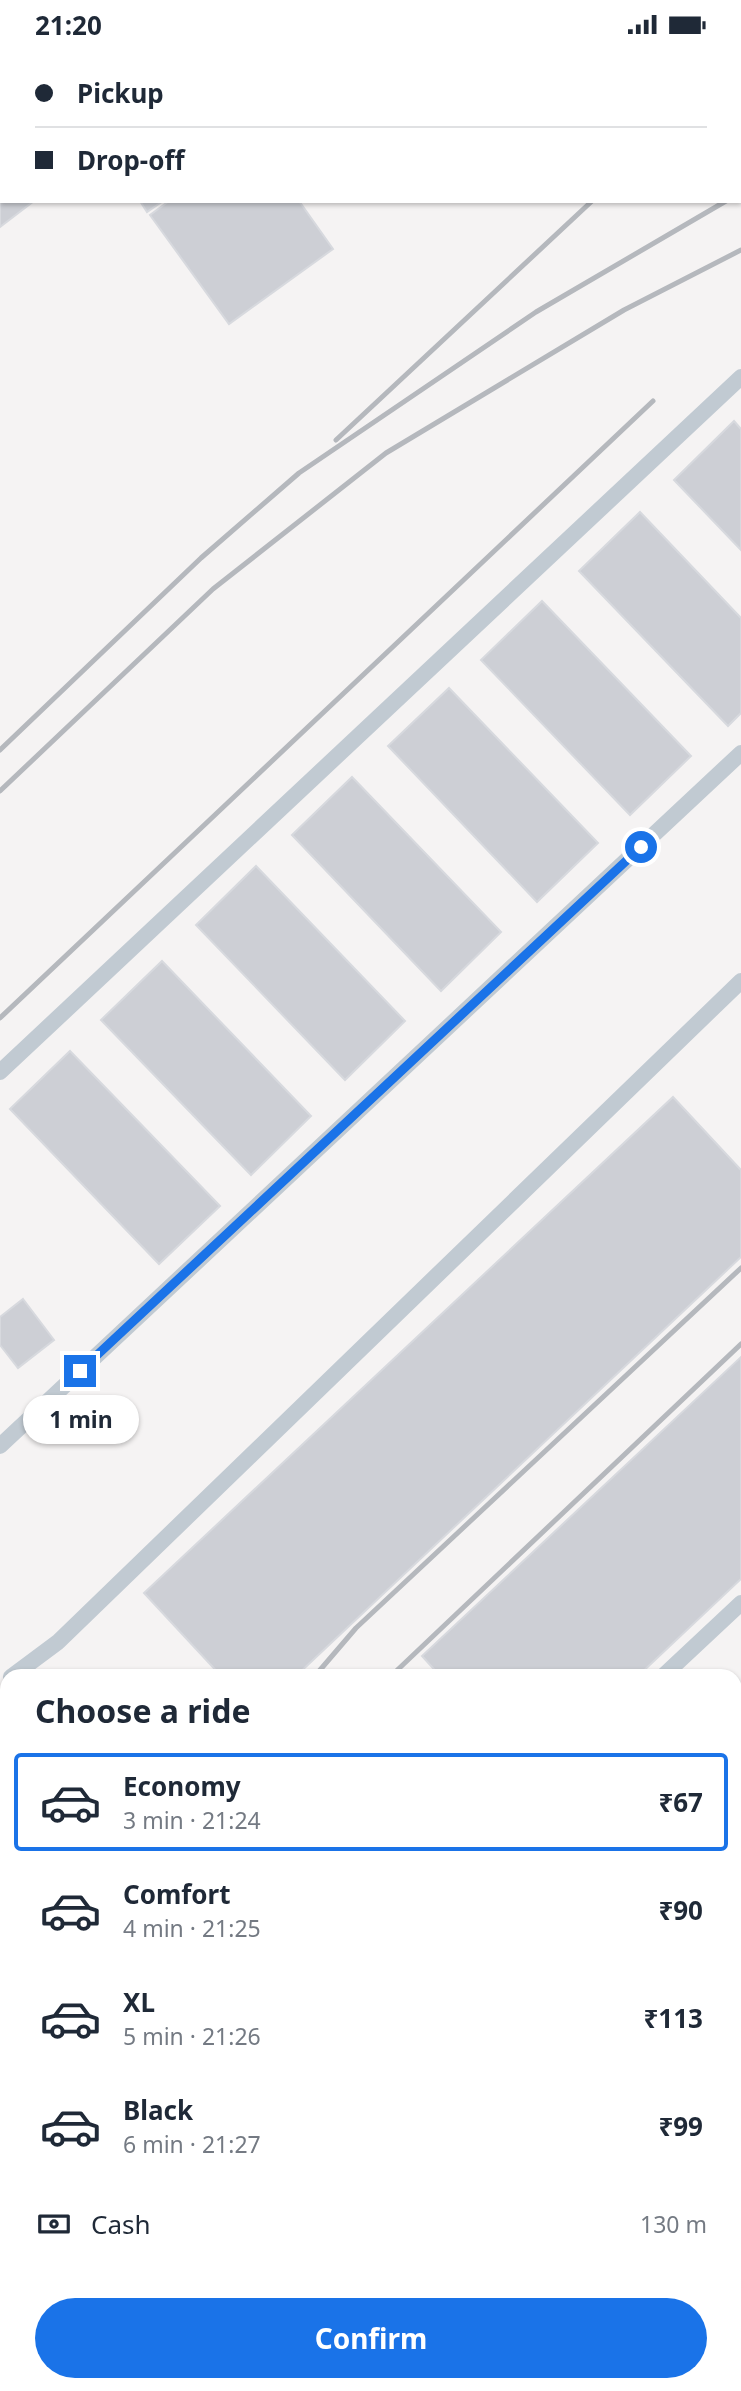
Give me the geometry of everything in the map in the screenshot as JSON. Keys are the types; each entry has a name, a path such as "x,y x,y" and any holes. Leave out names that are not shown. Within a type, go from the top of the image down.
{"lane":[{"path":"0,1072 741,377"},
{"path":"0,1446 741,753"},
{"path":"21,1669 58,1642 741,981"},
{"path":"671,1669 741,1603"}],"building":[{"path":"0,203 31,203 0,227"},
{"path":"141,203 160,203 147,212"},
{"path":"166,203 300,203 333,249 229,324 150,215"},
{"path":"734,421 741,429 741,550 674,480"},
{"path":"640,512 741,618 741,713 728,726 579,571"},
{"path":"542,601 691,756 630,815 481,660"},
{"path":"449,688 598,843 537,902 388,746"},
{"path":"352,777 501,932 441,991 292,835"},
{"path":"256,866 405,1021 345,1080 196,925"},
{"path":"162,961 311,1116 251,1175 101,1020"},
{"path":"70,1051 220,1206 159,1264 10,1109"},
{"path":"673,1097 741,1170 741,1257 303,1669 215,1669 144,1593"},
{"path":"23,1299 54,1340 18,1368 0,1345 0,1317"},
{"path":"741,1357 741,1579 645,1669 434,1669 422,1656"}],"railway":[{"path":"336,440 590,203"},
{"path":"0,750 201,558 299,473 536,312 723,203"},
{"path":"0,791 213,589 386,453 624,310 741,250"},
{"path":"0,1018 653,401"},
{"path":"321,1669 356,1628 741,1268"},
{"path":"398,1669 741,1344"}],"route":[{"path":"80,1371 641,847"}]}
